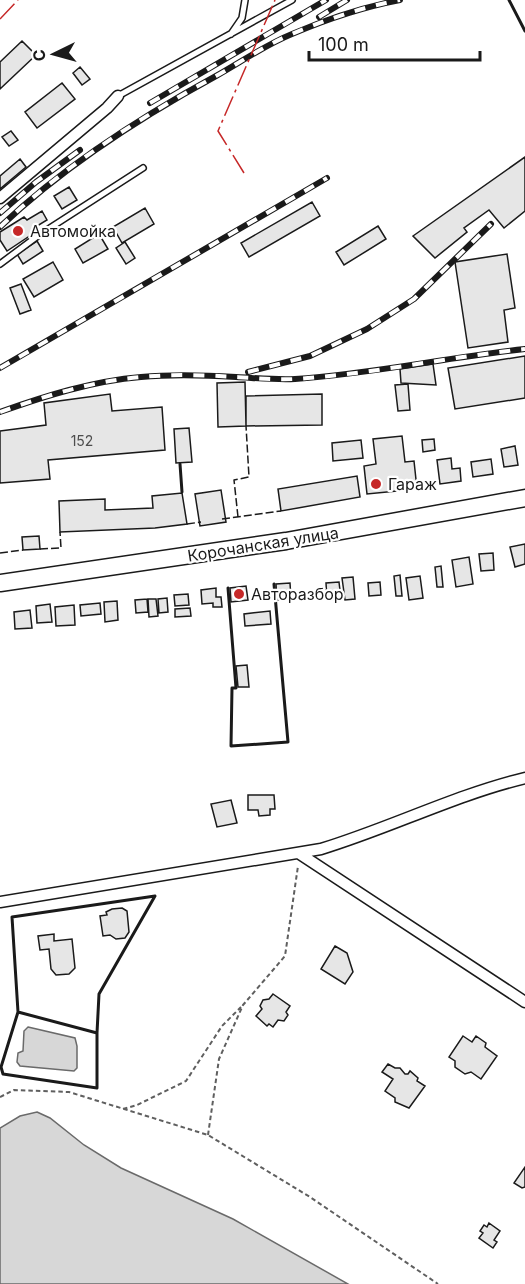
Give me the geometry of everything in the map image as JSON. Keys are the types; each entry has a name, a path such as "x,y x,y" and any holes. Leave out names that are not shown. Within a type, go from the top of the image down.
{"main road":[{"name":"Корочанская улица","path":"0,573 283,532 525,489"},
{"name":"Корочанская улица","path":"0,583 286,541 525,498"}],"street":[{"path":"0,198 107,108 118,96"},
{"path":"0,903 300,854 359,837 453,801 525,778"},
{"path":"300,854 525,1002"}],"lane":[{"path":"230,35 242,18 245,0"},
{"path":"118,96 292,0"},
{"path":"0,264 39,235 143,168"}],"path":[{"path":"122,1109 137,1105 186,1081 222,1026 285,956 300,854"},
{"path":"208,1135 219,1059 243,1005"},
{"path":"0,1097 14,1090 69,1092 208,1135 310,1197 438,1284"}],"shaded area":[{"path":"28,1027 75,1038 77,1068 74,1071 20,1066 17,1062 18,1053 23,1051 24,1031"},
{"path":"37,1112 50,1118 84,1145 121,1168 233,1219 348,1284 0,1284 0,1128 20,1116"}],"building":[{"path":"22,41 36,55 0,89 0,62"},
{"path":"80,67 90,79 82,85 73,73"},
{"path":"62,83 75,99 37,128 25,112"},
{"path":"11,131 18,140 9,146 2,137"},
{"path":"525,157 525,211 504,228 489,210 464,228 467,232 435,258 413,236"},
{"path":"20,159 26,167 0,189 0,176"},
{"path":"69,187 77,200 62,209 54,196"},
{"path":"312,202 320,216 249,257 241,243"},
{"path":"145,208 154,224 122,243 113,227"},
{"name":"Автомойка","path":"42,211 47,220 32,229 34,233 7,251 0,240 0,232 24,217 27,220"},
{"path":"378,226 386,239 344,265 336,252"},
{"path":"99,234 108,249 83,263 75,249"},
{"path":"37,241 43,251 23,264 17,254"},
{"path":"125,242 135,258 126,264 116,248"},
{"path":"507,254 515,308 504,310 508,342 468,348 455,262"},
{"path":"53,262 63,280 34,297 23,279"},
{"path":"21,284 31,310 20,314 10,288"},
{"path":"525,356 525,398 455,409 448,368"},
{"path":"433,364 436,385 401,383 400,369"},
{"path":"245,382 246,426 218,427 217,383"},
{"path":"408,384 410,410 398,411 395,385"},
{"path":"110,394 112,411 162,407 165,450 48,460 50,479 0,483 0,431 46,425 44,403"},
{"path":"322,394 322,425 246,426 246,396"},
{"path":"189,428 192,462 176,463 174,429"},
{"path":"402,436 405,462 414,461 417,489 367,494 364,466 376,464 373,439"},
{"path":"434,439 435,450 423,452 422,440"},
{"path":"361,440 363,458 333,461 332,443"},
{"path":"515,446 518,465 504,467 501,449"},
{"path":"451,458 452,469 460,468 461,481 440,484 437,460"},
{"path":"491,459 493,474 473,477 471,462"},
{"path":"357,476 360,497 281,511 278,489"},
{"path":"221,490 226,522 200,526 195,494"},
{"path":"182,493 187,524 155,528 60,532 59,501 105,499 105,510 153,508 152,496"},
{"path":"39,536 40,549 23,550 22,537"},
{"path":"525,544 525,564 515,567 510,547"},
{"path":"493,553 494,570 481,571 479,554"},
{"path":"469,557 473,584 456,587 452,560"},
{"path":"441,566 443,587 437,587 435,567"},
{"path":"400,575 402,596 396,596 394,576"},
{"path":"420,576 423,598 409,600 406,578"},
{"path":"353,577 355,599 345,600 342,578"},
{"path":"339,582 341,599 327,600 326,583"},
{"path":"380,582 381,595 369,596 368,583"},
{"path":"290,583 291,599 277,600 276,584"},
{"name":"Авторазбор","path":"246,586 248,600 231,602 230,588"},
{"path":"216,588 216,597 221,597 222,607 213,607 213,603 202,604 201,590"},
{"path":"188,594 189,605 175,606 174,595"},
{"path":"167,598 168,612 159,613 158,599"},
{"path":"147,599 148,612 136,613 135,600"},
{"path":"148,599 156,599 158,616 149,617"},
{"path":"117,601 118,620 105,622 104,602"},
{"path":"100,603 101,614 81,616 80,605"},
{"path":"50,604 52,622 37,623 36,606"},
{"path":"74,605 75,625 56,626 55,607"},
{"path":"190,608 191,616 175,617 175,609"},
{"path":"30,610 32,628 15,629 14,612"},
{"path":"270,611 271,624 245,626 244,614"},
{"path":"247,665 249,687 238,687 236,666"},
{"path":"248,795 274,795 275,809 270,809 270,815 259,816 258,810 248,810"},
{"path":"231,800 237,823 217,827 211,804"},
{"path":"122,908 127,911 129,932 125,938 116,939 110,935 103,936 100,916 107,915 106,912 112,909"},
{"path":"54,934 54,941 72,939 75,968 69,974 56,975 51,969 49,949 40,950 38,936"},
{"path":"335,946 347,953 353,972 345,984 321,969"},
{"path":"273,994 290,1006 284,1021 278,1020 273,1027 269,1024 267,1026 256,1016 262,1009 260,1006 263,1000 269,999"},
{"path":"463,1036 472,1042 476,1036 486,1043 485,1047 497,1056 481,1079 471,1072 465,1074 455,1067 455,1061 449,1057"},
{"path":"388,1064 400,1068 405,1074 410,1071 418,1078 417,1081 425,1086 409,1108 395,1102 395,1098 385,1091 393,1079 382,1072"},
{"path":"525,1167 525,1187 522,1188 514,1183"},
{"path":"489,1223 500,1231 494,1240 497,1242 493,1248 479,1238 483,1233 480,1231 484,1225 487,1227"}],"railway":[{"path":"150,103 326,0"},
{"path":"319,17 347,0"},
{"path":"0,227 76,163 103,144 263,48 332,18 400,0"},
{"path":"0,213 36,182 80,150"},
{"path":"0,368 327,178"},
{"path":"248,372 310,356 367,329 414,299 491,224"},
{"path":"0,412 69,390 123,379 188,375 295,379 525,349"}],"fence":[{"path":"238,517 234,480 249,477 246,426"},
{"path":"222,519 281,511"},
{"path":"187,524 201,522"},
{"path":"40,549 61,548 60,532"},
{"path":"0,553 23,550"}],"wall":[{"path":"509,0 525,31"},
{"path":"180,464 182,492"},
{"path":"228,588 236,688 232,688 231,746 288,742 274,584"},
{"path":"155,896 99,994 97,1033 18,1012 12,917 155,896"},
{"path":"18,1012 1,1067 3,1074 97,1088 97,1033"}],"power":[{"path":"0,19 18,0"},
{"path":"244,173 218,131 275,0"}],"place":[{"name":"Автомойка","path":"18,231"},
{"name":"Гараж","path":"376,484"},
{"name":"Авторазбор","path":"239,594"}]}
